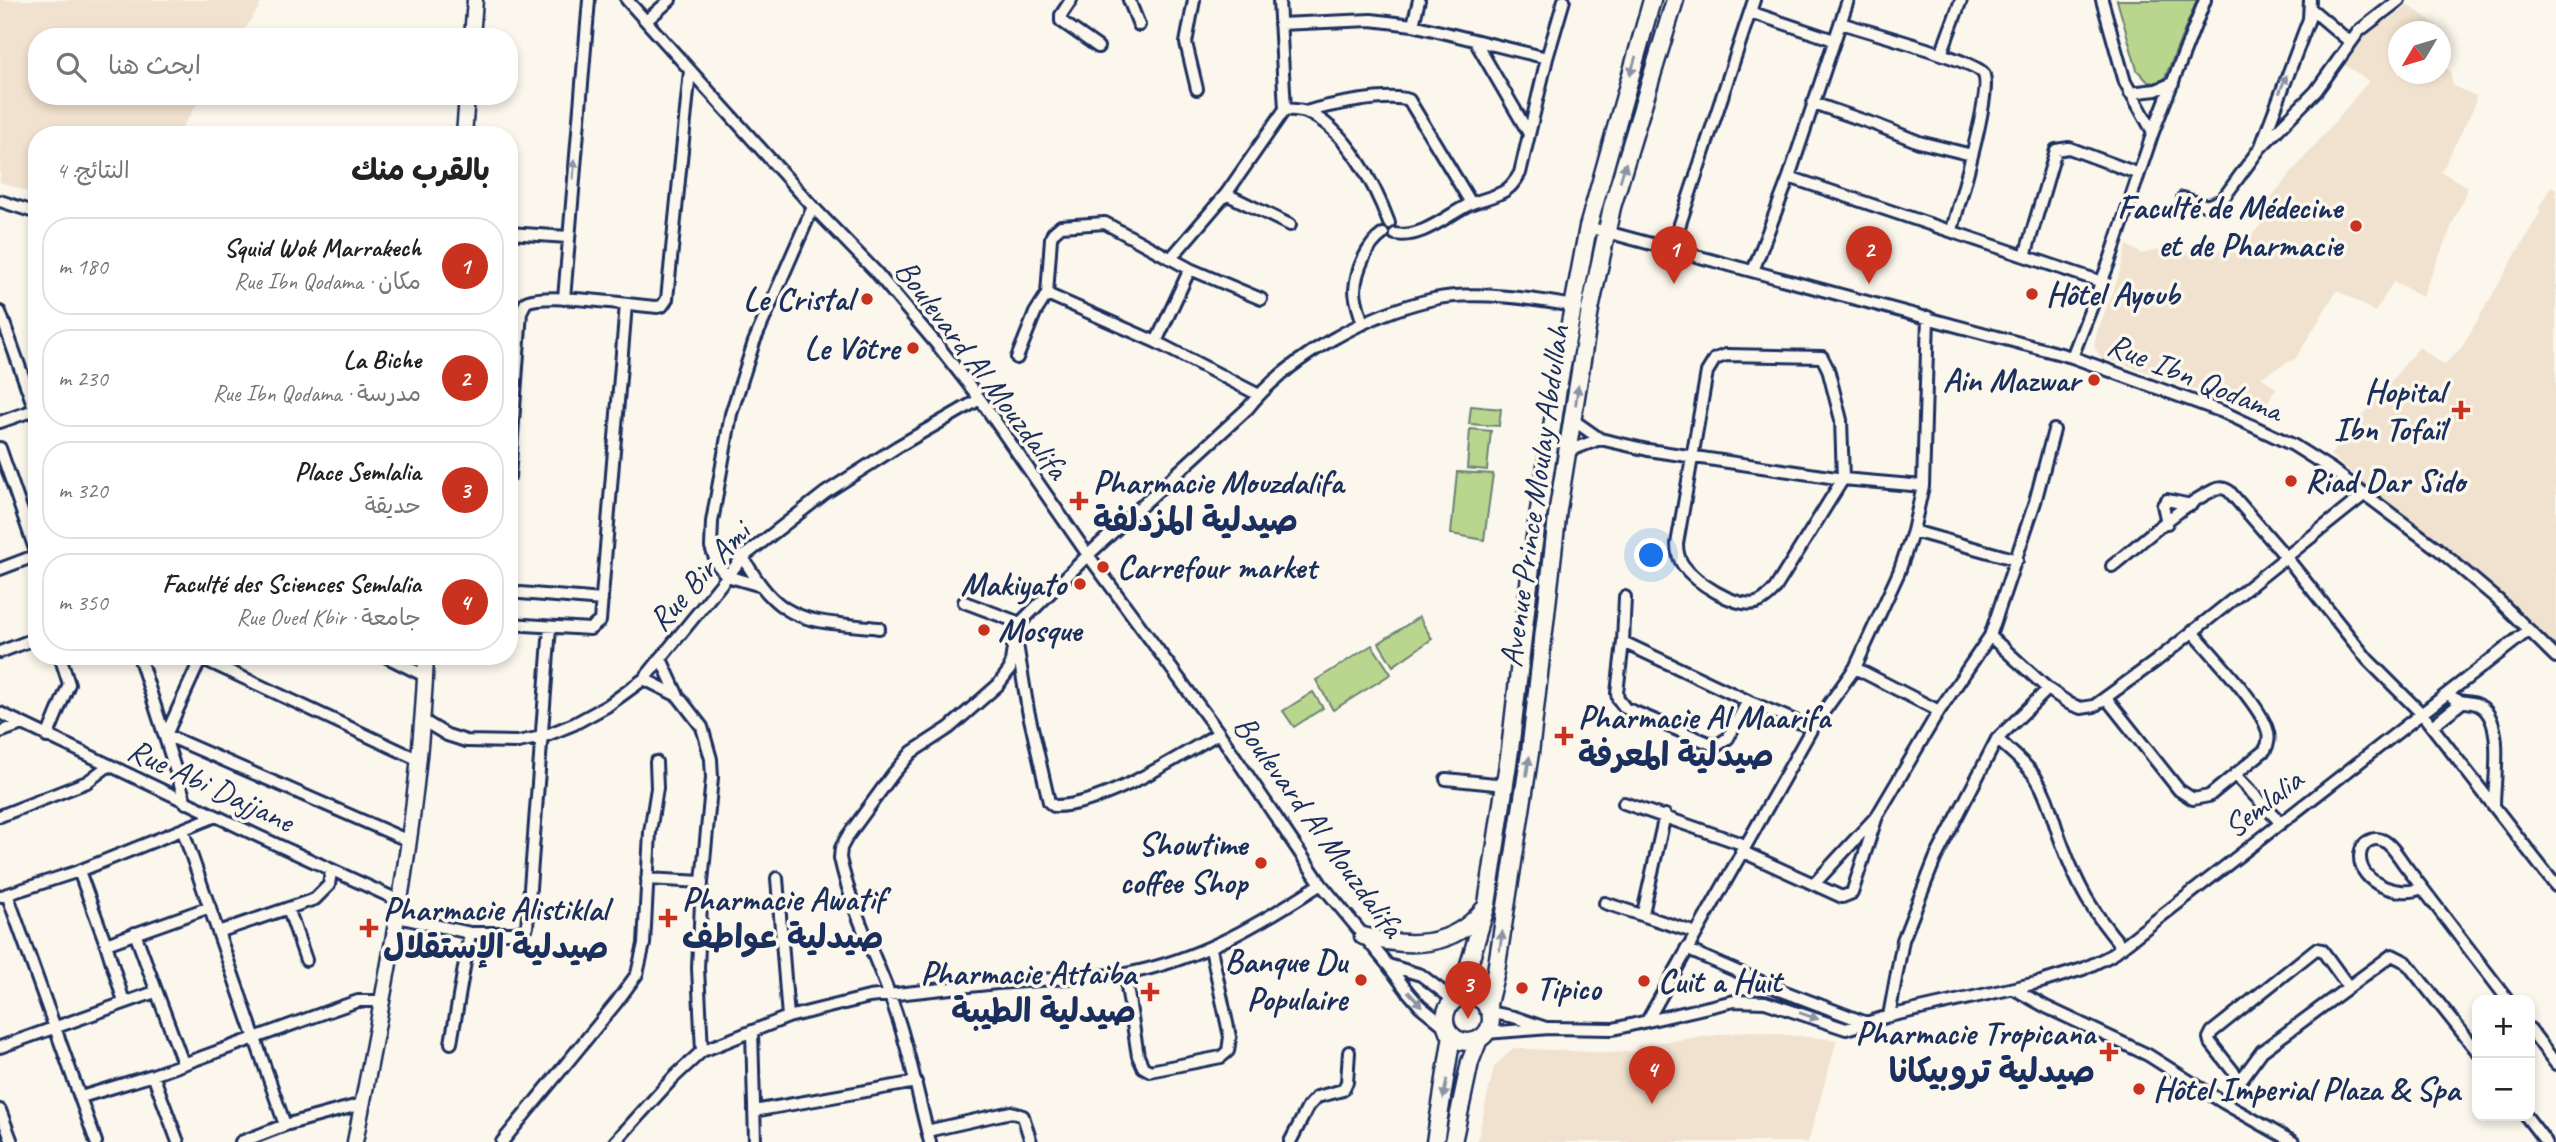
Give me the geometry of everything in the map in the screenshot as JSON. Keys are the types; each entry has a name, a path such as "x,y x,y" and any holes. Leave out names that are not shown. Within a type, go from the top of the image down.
{"main road":[{"name":"Avenue Prince Moulay Abdullah","path":"1488,1010 1530,754 1558,509 1573,420 1588,228 1652,0"},
{"name":"Avenue Prince Moulay Abdullah","path":"1457,999 1487,904 1505,785 1535,536 1559,382 1675,0"},
{"path":"1363,936 1397,945 1437,941 1461,930 1475,919 1487,904"},
{"path":"1436,1142 1449,1032 1446,1013 1457,999 1472,997 1483,1003 1488,1010 1490,1023 1471,1062 1453,1142"},
{"path":"1449,1032 1465,1042 1483,1036"}],"street":[{"path":"473,28 475,0"},
{"path":"564,299 589,0"},
{"name":"Boulevard Al Mouzdalifa","path":"627,0 813,207 875,271 980,399 1088,555 1219,733 1321,884 1420,1006 1449,1032"},
{"path":"646,21 670,0"},
{"path":"1071,0 1061,15 1061,21 1098,47"},
{"path":"1129,0 1139,25"},
{"path":"1194,0 1186,43 1197,89"},
{"path":"1171,258 1226,194 1284,109 1279,0"},
{"path":"1413,25 1419,0"},
{"path":"1363,324 1357,306 1356,281 1373,241 1389,231 1402,235 1420,231 1471,203 1502,193 1515,182 1520,173 1528,132 1564,0"},
{"path":"1672,248 1754,0"},
{"path":"1754,271 1848,0"},
{"path":"1941,54 1961,0"},
{"path":"2102,0 2130,93 2153,132"},
{"path":"2072,357 2102,282 2153,132 2206,0"},
{"path":"2183,198 2207,206 2222,200 2260,148 2316,91 2359,31 2399,0"},
{"path":"2310,4 2350,42"},
{"path":"2260,148 2309,19 2310,4"},
{"path":"1750,12 1834,40"},
{"path":"1280,24 1371,20 1413,25 1547,58"},
{"path":"1841,23 1941,54 1982,71 1986,80 1972,155 1952,230"},
{"path":"1475,41 1528,132"},
{"path":"518,353 521,312 530,300 564,299 662,306 667,299 690,71"},
{"path":"2130,93 2156,90 2173,83"},
{"path":"1284,109 1306,112 1335,104 1396,98 1409,100 1471,203"},
{"path":"1813,103 1919,142 1972,155"},
{"path":"465,126 466,105"},
{"path":"1306,112 1347,143 1383,205 1389,231"},
{"path":"2025,256 2056,150 2069,148 2139,174"},
{"path":"1788,177 2102,282"},
{"path":"1226,194 1290,225"},
{"path":"0,201 28,210"},
{"path":"758,585 727,576 717,564 711,547 712,522 731,414 754,342 813,207"},
{"path":"1017,358 1035,313 1047,294 1051,238 1061,226 1105,223 1190,269 1261,299"},
{"name":"Rue Ibn Qodama","path":"1588,228 1672,248 2072,357 2182,396 2254,426 2293,445 2365,494 2438,549 2556,657"},
{"path":"518,234 568,237"},
{"path":"1156,342 1190,269"},
{"path":"1047,294 1156,342 1259,395"},
{"path":"1031,1142 1023,1116 1011,1112 928,1137 916,1082 890,995 879,973 842,869 839,858 841,848 893,774 912,752 949,729 998,685 1010,669 1015,634 1020,623 1088,555 1259,395 1326,343 1363,324 1436,298 1485,296 1552,301 1582,308"},
{"path":"518,625 590,629 600,621 626,304"},
{"path":"0,312 4,337 28,391"},
{"path":"1647,1021 1812,728 1855,667 1899,572 1913,531 1923,486 1928,317"},
{"path":"1726,355 1822,357 1828,369 1841,420 1843,479 1774,590 1755,604 1730,600 1688,572 1678,554 1677,544 1707,372 1715,359 1726,355"},
{"name":"Rue Bir Ami","path":"421,727 466,741 519,742 542,737 574,724 607,706 644,679 743,557 825,493 980,399"},
{"path":"0,422 28,412"},
{"path":"1573,420 1600,439 1691,458 1843,479 1923,486"},
{"path":"1814,884 1877,816 1939,711 1990,636 2017,560 2054,430"},
{"path":"1568,451 1600,439"},
{"path":"0,448 28,529"},
{"path":"2112,566 2191,505 2215,489 2225,488 2286,557 2368,660 2385,674 2423,715 2556,886"},
{"path":"1990,636 2048,689 2070,704 2081,708 2094,706 2365,494"},
{"path":"2167,523 2164,503 2171,499 2191,505"},
{"path":"1913,531 2017,560"},
{"path":"743,557 758,585 781,606 801,617 879,628"},
{"path":"0,569 28,558"},
{"path":"518,594 602,600"},
{"path":"1625,597 1617,693 1625,708 1716,747 1727,738 1748,701"},
{"path":"964,602 1020,623"},
{"path":"398,917 470,933 520,932 529,922 550,627"},
{"name":"Semlalia","path":"1549,1028 1613,1029 1734,1001 1750,1000 1765,1002 1846,1029 1889,1016 2014,989 2083,969 2122,947 2529,630"},
{"path":"2106,698 2186,797 2202,799 2209,796 2265,750 2269,742 2269,732 2258,710 2192,631"},
{"path":"1015,634 1028,710 1049,802 1054,806 1076,803 1138,780 1219,733"},
{"path":"0,652 28,641"},
{"path":"1623,642 1812,728"},
{"path":"661,659 678,696 702,727 711,759 712,778 702,882 698,968 702,1051"},
{"path":"47,737 69,684 63,665"},
{"path":"142,665 186,803"},
{"path":"166,735 197,665"},
{"path":"218,665 417,759"},
{"path":"403,665 425,676"},
{"path":"355,1142 398,917 409,841 426,665"},
{"path":"1855,667 1939,711"},
{"path":"644,679 678,696"},
{"path":"1889,1016 1903,940 1935,859 1997,738 2048,689"},
{"path":"2449,694 2460,703 2480,706 2486,710 2493,725 2497,741 2494,805"},
{"path":"2431,726 2460,703"},
{"name":"Rue Abi Dajjane","path":"0,713 186,803 400,901"},
{"path":"0,732 22,724"},
{"path":"166,735 409,841"},
{"path":"1997,738 2035,776 2053,814 2081,893 2122,947"},
{"path":"502,1142 637,974 644,944 650,832 657,788 656,762"},
{"path":"0,816 87,782 108,766"},
{"path":"2235,775 2280,822"},
{"path":"1446,779 1505,785"},
{"path":"1625,803 1665,815 1743,848 1842,897 1852,893 1877,816"},
{"path":"1643,914 1665,815"},
{"path":"96,1142 4,896 79,871 216,816"},
{"path":"183,831 285,1125"},
{"path":"2422,888 2408,892 2381,887 2366,872 2360,856 2365,843 2377,839 2388,844 2422,888 2504,995"},
{"path":"79,871 124,1002"},
{"path":"218,932 320,895 329,885 331,871"},
{"path":"777,878 788,1017"},
{"path":"647,879 702,882"},
{"path":"615,1142 632,1120 702,1051 788,1017 869,997 997,983 1125,974 1168,964 1211,949 1321,884"},
{"path":"1605,902 1696,933"},
{"path":"106,944 210,906"},
{"path":"288,908 306,960"},
{"path":"135,933 183,1063"},
{"path":"451,1043 470,933"},
{"path":"1125,974 1138,1056 1143,1068 1150,1071 1221,1057 1228,1051 1230,1037 1211,949"},
{"path":"1686,949 1780,990 1864,1022"},
{"path":"2240,1080 2210,1042 2212,1032 2316,949 2322,950 2348,986"},
{"path":"2224,1103 2262,1051 2390,956 2396,956 2406,962 2472,1045"},
{"name":"Boulevard Al Mouzdalifa","path":"1388,965 1421,975 1457,999"},
{"path":"2014,989 2148,1055 2293,1142"},
{"path":"0,1047 155,992"},
{"path":"81,1097 153,1075 358,1001 382,1001"},
{"path":"1488,1010 1549,1028"},
{"path":"1483,1036 1549,1028"},
{"path":"752,1031 755,1142"},
{"path":"2535,1036 2556,1064"},
{"path":"1290,1142 1308,1107 1317,1097 1343,1090 1347,1082 1349,1052"},
{"path":"153,1075 178,1142"},
{"path":"754,1111 916,1082"},
{"path":"241,1142 285,1125 362,1104"},
{"path":"0,1110 12,1142"},
{"path":"2530,1121 2546,1142"}],"shaded area":[{"path":"0,0 256,0 261,4 246,28 28,28 28,105 196,105 183,126 28,126 28,192 0,182"},
{"name":"Faculté de Médecine et de Pharmacie","path":"2407,4 2431,21 2388,21 2388,84 2451,84 2451,76 2453,86 2476,96 2474,107 2441,172 2468,187 2422,297 2394,281 2375,312 2337,290 2296,358 2261,377 2276,388 2261,413 2119,362 2102,359 2094,347 2097,332 2118,278 2127,245 2142,254 2161,249 2162,256 2241,248 2275,207 2268,201 2369,81 2345,65 2366,33 2400,12"},
{"name":"Hopital Ibn Tofaïl","path":"2551,186 2556,189 2556,646 2508,601 2330,455 2419,347 2444,365 2462,347 2541,211 2538,209"},
{"path":"1749,1031 1837,1040 1808,1142 1477,1142 1494,1067 1513,1048 1612,1053 1634,1051 1638,1045"}],"green space":[{"path":"2117,0 2197,0 2164,80 2148,82 2137,70"},
{"path":"1471,406 1501,409 1499,426 1469,424"},
{"path":"1470,429 1491,431 1487,470 1467,468"},
{"path":"1457,472 1493,474 1484,540 1451,534"},
{"path":"1419,617 1432,639 1393,666 1379,643"},
{"path":"1372,645 1391,674 1333,710 1316,680"},
{"path":"1313,692 1323,708 1294,727 1283,711"}],"place":[{"name":"Faculté de Médecine et de Pharmacie","path":"2356,226"},
{"name":"Squid Wok Marrakech","path":"1674,284"},
{"name":"La Biche","path":"1869,284"},
{"name":"Hôtel Ayoub","path":"2032,294"},
{"name":"Le Cristal","path":"867,299"},
{"name":"Le Vôtre","path":"913,348"},
{"name":"Ain Mazwar","path":"2094,380"},
{"name":"Hopital Ibn Tofaïl","path":"2461,410"},
{"name":"Riad Dar Sido","path":"2291,481"},
{"name":"Pharmacie Mouzdalifa صيدلية المزدلفة","path":"1079,501"},
{"name":"Carrefour market","path":"1103,567"},
{"name":"Makiyato","path":"1080,584"},
{"name":"Mosque","path":"984,630"},
{"name":"Pharmacie Al Maarifa صيدلية المعرفة","path":"1564,736"},
{"name":"Showtime coffee Shop","path":"1261,863"},
{"name":"Pharmacie Awatif صيدلية عواطف","path":"668,918"},
{"name":"Pharmacie Alistiklal صيدلية الإستقلال","path":"369,928"},
{"name":"Banque Du Populaire","path":"1361,980"},
{"name":"Cuit a Huit","path":"1644,981"},
{"name":"Tipico","path":"1522,988"},
{"name":"Pharmacie Attaiba صيدلية الطيبة","path":"1150,992"},
{"name":"Place Semlalia","path":"1468,1019"},
{"name":"Pharmacie Tropicana صيدلية تروبيكانا","path":"2109,1052"},
{"name":"Hôtel Imperial Plaza & Spa","path":"2139,1089"},
{"name":"Faculté des Sciences Semlalia","path":"1652,1104"}]}
